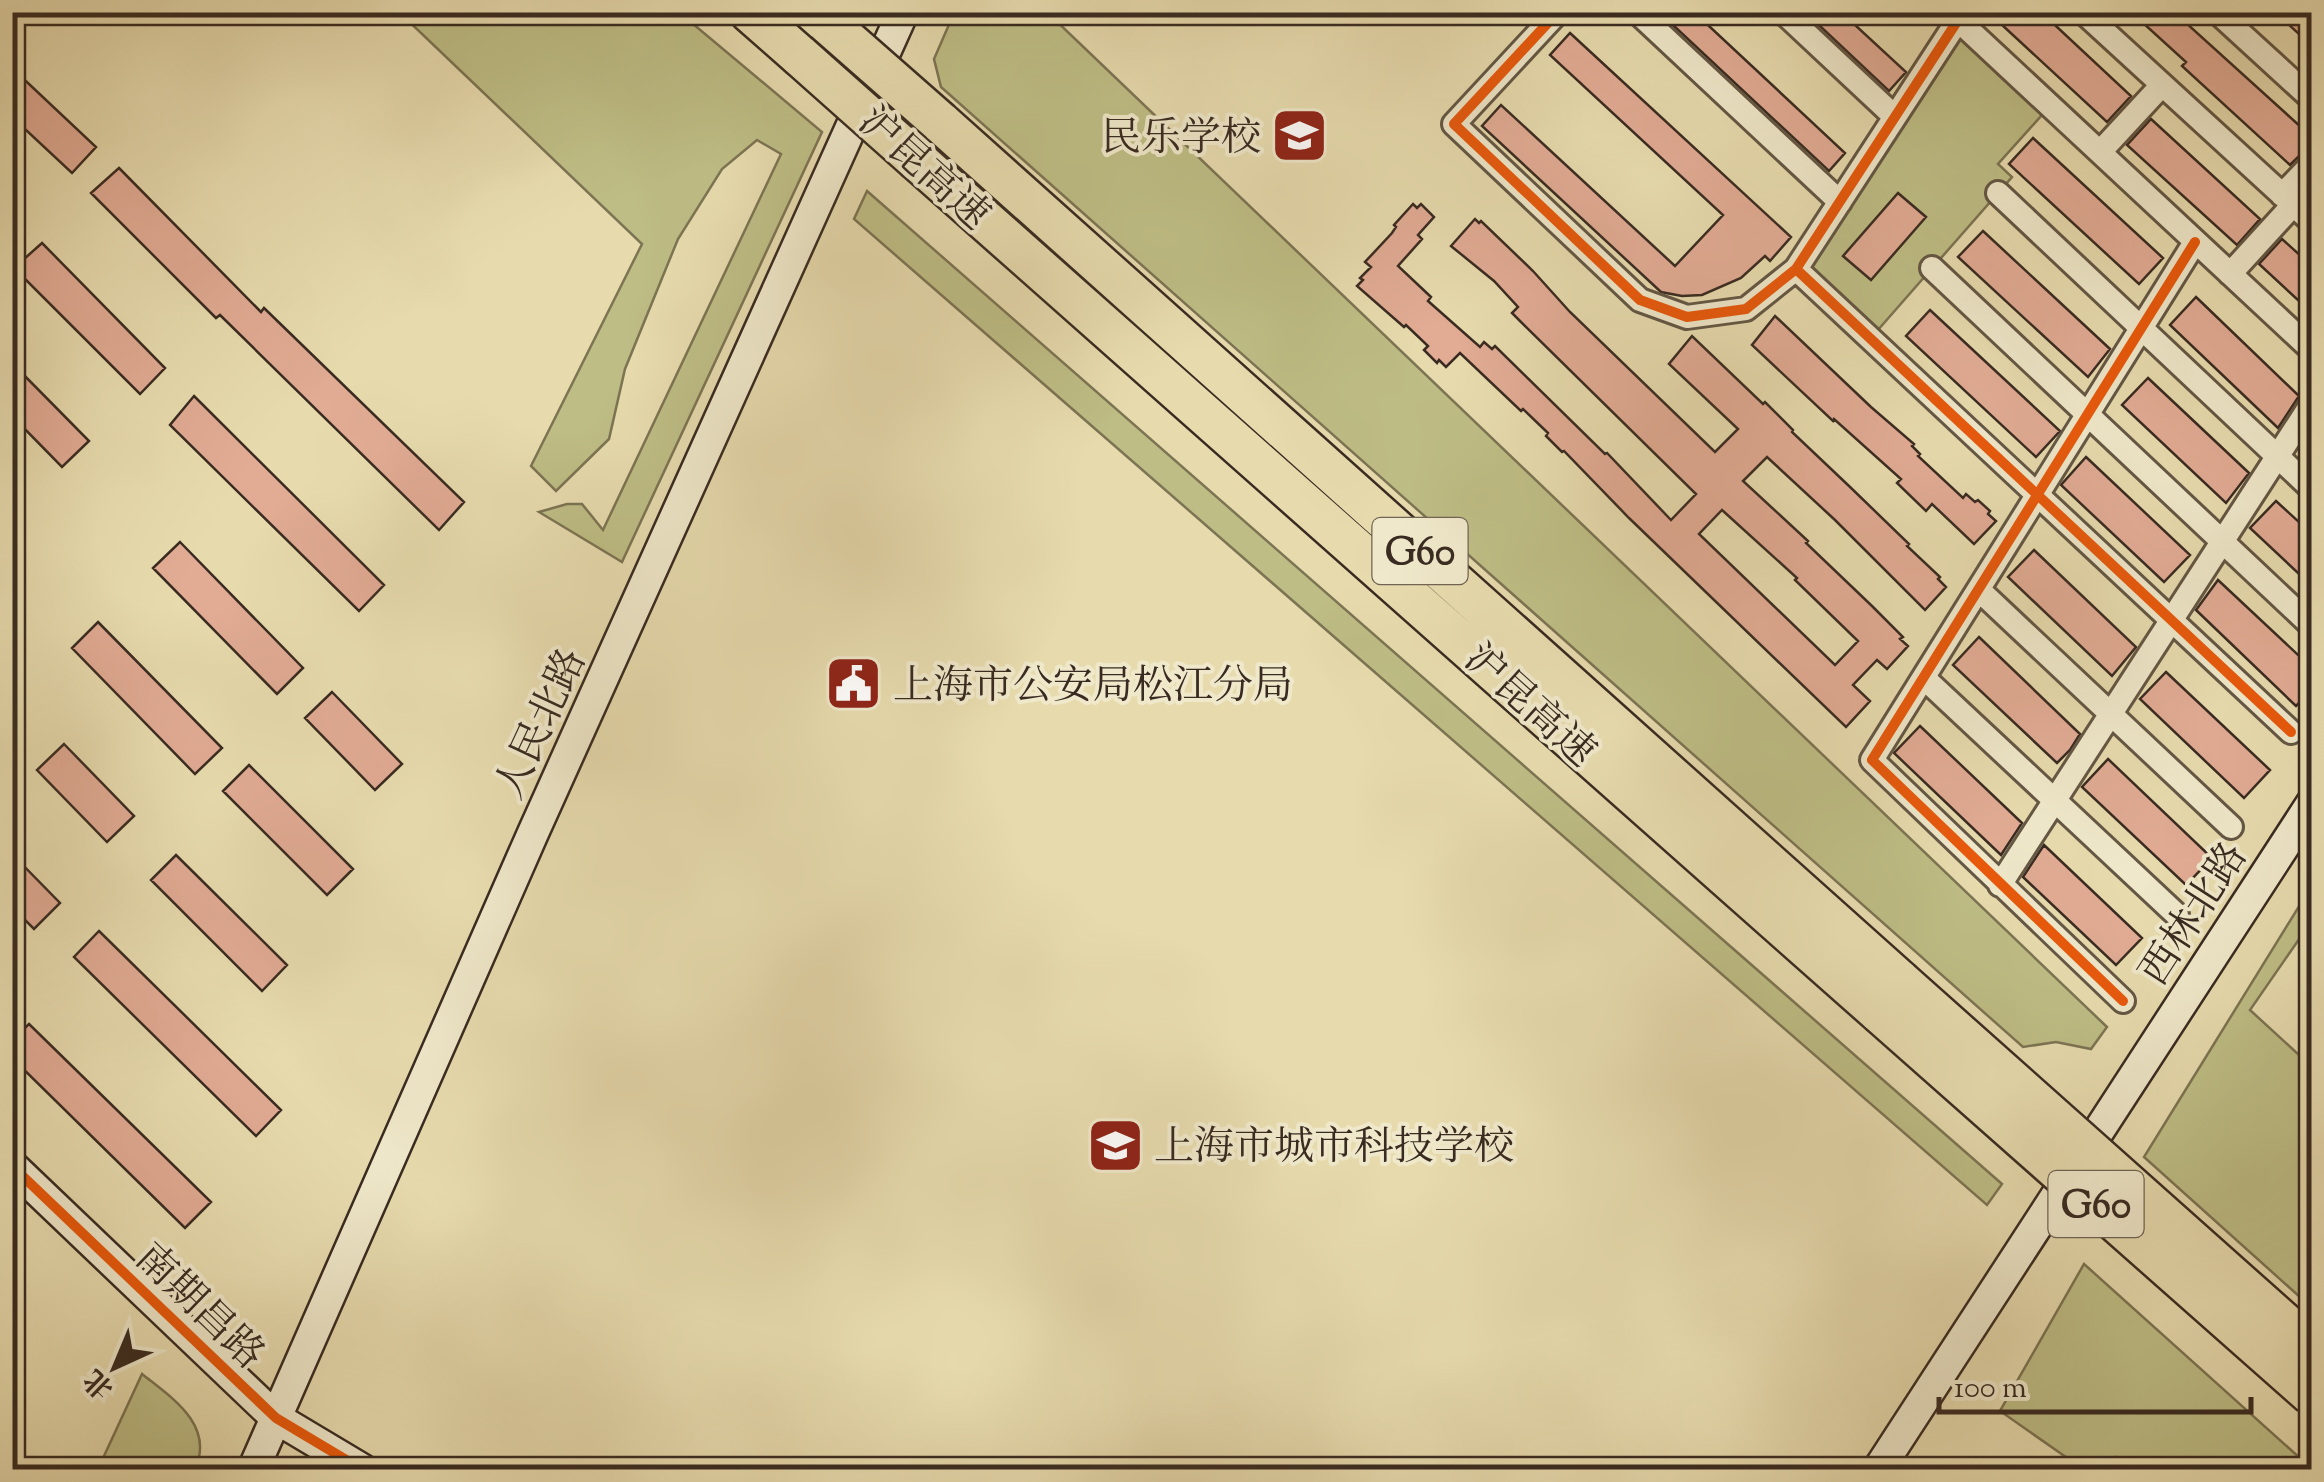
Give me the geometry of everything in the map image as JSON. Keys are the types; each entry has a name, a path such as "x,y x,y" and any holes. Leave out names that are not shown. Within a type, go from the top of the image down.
{"highway":[{"name":"沪昆高速","path":"750,12 1890,997 2312,1348"},
{"name":"沪昆高速","path":"820,17 940,122 1890,997 2312,1395"}],"main road":[{"name":"人民北路","path":"253,1470 533,833 903,12"},
{"name":"西林北路","path":"1878,1470 2312,804"},
{"name":"南期昌路","path":"12,1166 276,1418 363,1470"}],"street":[{"path":"1558,12 1454,124 1640,300 1687,318 1746,308 1796,269 1957,15 2312,350"},
{"path":"1637,12 1840,202"},
{"path":"1783,12 1895,117"},
{"path":"2084,12 2312,222"},
{"path":"2216,12 2312,100"},
{"path":"2100,152 2162,85"},
{"path":"2230,274 2312,164"},
{"path":"1998,193 2312,490"},
{"path":"2123,1001 1872,760 2195,242"},
{"path":"1932,268 2312,626"},
{"path":"1796,269 2290,732"},
{"path":"2000,885 2312,403"},
{"path":"1978,590 2231,827"},
{"path":"1924,678 2176,915"}],"shaded area":[{"path":"400,13 680,13 822,132 622,562 539,512 582,504 603,530 781,154 757,140 722,169 678,239 625,369 609,439 556,491 531,466 642,244"},
{"path":"954,13 1048,13 2107,1027 2091,1049 2056,1042 2023,1047 941,87 934,59"},
{"path":"1958,20 2050,106 1998,164 2012,177 1870,339 1796,269"},
{"path":"867,191 2002,1184 1987,1205 854,219"},
{"path":"2311,887 2311,922 2250,1010 2311,1066 2311,1307 2144,1157"},
{"path":"2084,1264 2311,1469 2133,1469 2116,1457 2106,1469 2083,1469 2000,1411"},
{"path":"142,1374 177,1403 195,1426 200,1453 195,1469 98,1469"}],"building":[{"path":"1659,12 1694,12 1845,153 1829,171"},
{"path":"1805,12 1841,12 1906,72 1889,91"},
{"path":"1988,12 2041,12 2131,96 2107,122"},
{"path":"2131,12 2196,12 2186,23 2312,137 2312,149 2290,165 2182,66 2186,62"},
{"path":"2275,12 2312,12 2312,46"},
{"path":"1570,33 1791,237 1770,261 1765,256 1741,278 1702,295 1661,292 1482,126 1501,105 1675,266 1723,215 1550,55"},
{"path":"12,68 96,147 72,173 12,117"},
{"path":"2151,119 2260,219 2237,245 2127,145"},
{"path":"2033,138 2163,258 2139,284 2009,164"},
{"path":"119,168 261,312 264,308 464,502 439,530 91,193"},
{"path":"1898,193 1926,217 1871,280 1843,256"},
{"path":"1413,204 1417,208 1421,204 1434,217 1418,235 1422,239 1398,266 1431,297 1428,301 1480,347 1484,342 1492,349 1495,346 1671,520 1696,494 1512,313 1518,307 1494,281 1451,246 1475,219 1533,271 1715,452 1738,429 1669,364 1692,336 1765,402 1940,577 1946,587 1925,610 1767,457 1743,481 1808,541 1908,646 1887,669 1877,660 1853,685 1870,701 1846,727 1629,518 1523,409 1460,353 1446,367 1439,360 1437,363 1424,350 1428,346 1357,286 1371,267 1365,262 1392,233 1394,225","holes":["1722,510 1797,578 1858,641 1835,665 1699,534"]},
{"path":"1983,231 2110,349 2088,377 1958,257"},
{"path":"2282,239 2312,266 2312,313 2259,264"},
{"path":"42,243 165,368 140,394 14,268"},
{"path":"2196,297 2299,396 2278,428 2170,325"},
{"path":"1930,310 2060,431 2036,457 1906,336"},
{"path":"1775,316 1914,444 1918,456 1963,498 1966,494 1990,511 1988,514 1996,521 1974,544 1932,504 1926,511 1897,483 1901,479 1752,345"},
{"path":"12,363 89,441 62,467 12,416"},
{"path":"2148,378 2249,473 2226,503 2122,405"},
{"path":"194,396 384,585 359,611 170,425"},
{"path":"2086,457 2190,555 2164,582 2061,485"},
{"path":"2276,501 2312,534 2312,586 2250,528"},
{"path":"180,542 303,668 277,694 153,568"},
{"path":"2034,550 2136,647 2112,676 2008,577"},
{"path":"2218,580 2312,668 2312,690 2296,706 2196,610"},
{"path":"98,622 222,748 195,774 72,648"},
{"path":"1979,637 2080,734 2057,763 1953,665"},
{"path":"2166,672 2270,770 2244,798 2140,699"},
{"path":"332,692 402,764 375,790 305,718"},
{"path":"1920,726 2022,823 2001,855 1894,753"},
{"path":"64,744 134,816 107,842 37,770"},
{"path":"2108,759 2212,858 2186,885 2082,787"},
{"path":"249,765 353,869 327,895 223,791"},
{"path":"2044,845 2142,938 2116,965 2023,877"},
{"path":"12,854 60,903 34,929 12,907"},
{"path":"176,855 287,965 262,991 151,880"},
{"path":"99,931 281,1110 256,1136 74,957"},
{"path":"29,1024 211,1202 185,1228 12,1058 12,1040"}],"cycle path":[{"path":"1558,12 1454,124 1640,300 1687,317 1746,309 1796,269"},
{"path":"1950,12 1958,20 1796,269 2291,732"},
{"path":"2123,1001 1872,760 2195,242"},
{"path":"12,1166 276,1418 363,1470"}],"place":[{"name":"民乐学校","path":"1300,136"},
{"name":"上海市公安局松江分局","path":"854,684"},
{"name":"上海市城市科技学校","path":"1115,1145"}]}
